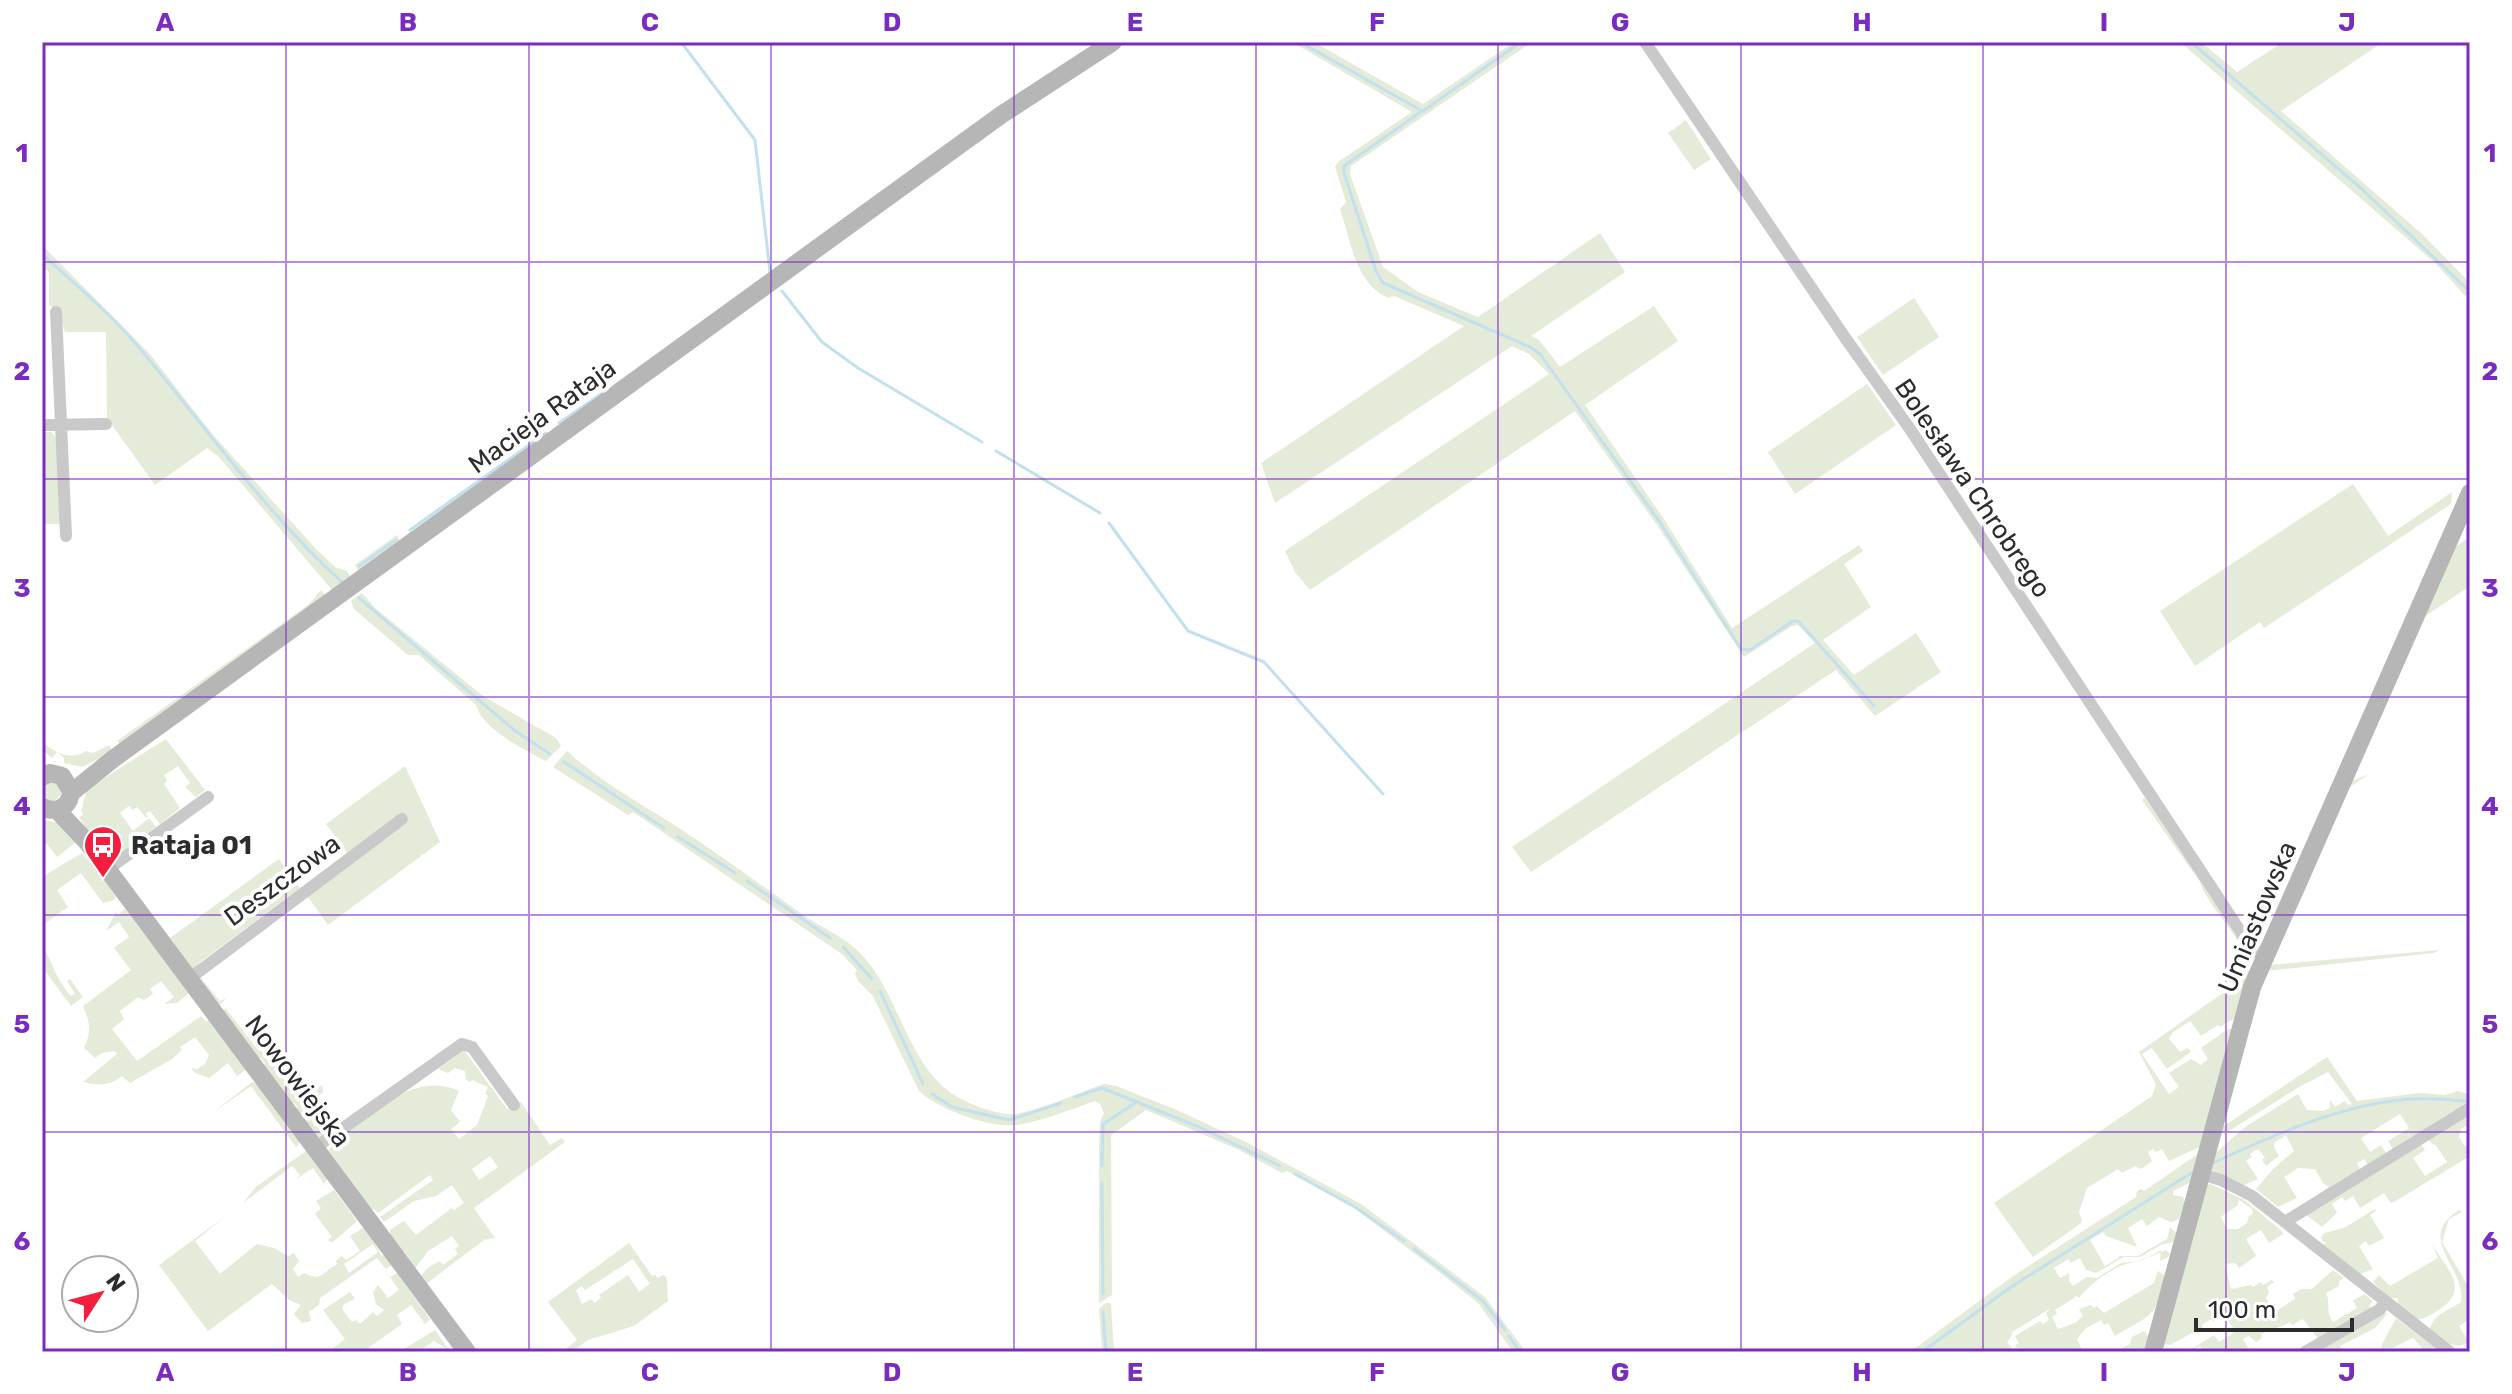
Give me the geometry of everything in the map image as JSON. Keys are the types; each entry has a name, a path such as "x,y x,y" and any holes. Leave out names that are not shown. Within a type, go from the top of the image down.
{"street":[{"name":"Macieja Rataja","path":"52,791 82,772 113,759 1001,115 1113,42"},
{"name":"Bolesława Chrobrego","path":"1645,42 1910,429 2250,946 2263,957"},
{"path":"56,312 66,536"},
{"path":"42,425 106,424"},
{"name":"Umiastowska","path":"2153,1352 2252,987 2263,957 2470,493"},
{"name":"Nowowiejska","path":"52,791 107,870 467,1352"},
{"path":"107,870 208,797"},
{"name":"Deszczowa","path":"189,979 402,819"},
{"path":"315,1148 462,1044 472,1047 514,1105"},
{"path":"2285,1222 2470,1108"},
{"path":"2200,1174 2238,1188 2450,1352"},
{"path":"2305,1352 2379,1310 2386,1302"}],"green space":[{"path":"1292,42 1321,42 1319,45 1423,104 1514,42 1532,42 1351,166 1350,174 1383,267 1418,292 1478,317 1600,233 1625,272 1531,336 1539,340 1560,367 1654,306 1678,341 1585,405 1664,519 1732,628 1859,545 1863,551 1844,564 1871,607 1823,640 1854,675 1916,633 1941,672 1875,716 1836,670 1531,872 1512,847 1815,643 1798,625 1792,626 1744,657 1657,525 1575,411 1310,590 1295,572 1285,551 1549,374 1529,354 1512,346 1275,503 1261,463 1464,326 1377,291 1361,272 1340,209 1346,202 1335,167 1338,162 1412,112"},
{"path":"2180,42 2201,42 2237,72 2277,46 2275,42 2383,42 2281,111 2422,234 2470,283 2470,301 2434,262"},
{"path":"1686,120 1711,159 1694,170 1668,133"},
{"path":"42,245 149,353 214,436 315,548 335,567 347,571 352,580 332,590 219,457 207,448 155,485 107,418 106,332 65,332 59,311 49,305 49,272 42,266"},
{"path":"1914,298 1939,337 1883,375 1857,337"},
{"path":"1867,384 1896,425 1795,494 1768,452"},
{"path":"42,432 51,432 58,440 60,524 42,524"},
{"path":"2353,484 2388,536 2452,492 2451,504 2264,628 2260,622 2195,666 2160,611"},
{"path":"397,535 400,541 359,572 355,565"},
{"path":"2470,537 2470,586 2424,617 2352,779 2369,774 2349,788 2269,965 2440,950 2267,971 2229,1098 2262,973 2451,550"},
{"path":"321,590 325,595 121,745 117,741 308,605"},
{"path":"362,593 375,608 483,696 556,738 561,746 546,761 495,730 476,705 419,655 408,655 354,609 351,601"},
{"path":"166,739 205,790 196,797 185,787 190,783 178,766 164,775 167,781 164,784 180,808 160,824 150,811 146,813 146,818 137,807 132,810 129,806 120,813 133,831 149,818 156,827 111,860 105,858 79,817 83,815 81,811 87,789"},
{"path":"42,740 57,752 52,758 42,750"},
{"path":"109,745 112,752 82,767 64,763 64,758 57,752 68,755 86,751 93,753"},
{"path":"567,751 608,783 857,950 885,988 930,1072 945,1088 965,1101 996,1112 1015,1114 1104,1084 1177,1110 1248,1143 1361,1204 1485,1297 1526,1352 1513,1352 1479,1304 1354,1208 1287,1171 1282,1173 1239,1150 1146,1110 1111,1135 1112,1295 1099,1303 1099,1151 1100,1122 1104,1113 1100,1104 1095,1101 1036,1121 1006,1125 965,1116 928,1098 919,1091 873,996 859,982 855,974 857,970 842,954 633,812 628,815 553,767"},
{"path":"405,766 440,842 328,925 308,897 354,862 326,824"},
{"path":"51,781 58,784 61,791 58,798 51,801 44,798 41,791 44,784"},
{"path":"2145,798 2248,954 2249,975 2237,1017 2201,1036 2190,1021 2172,1033 2169,1039 2180,1052 2188,1048 2191,1052 2167,1069 2152,1048 2142,1054 2169,1094 2179,1087 2169,1073 2191,1059 2201,1065 2208,1059 2201,1048 2228,1029 2233,1029 2200,1147 2169,1161 2162,1149 2155,1152 2153,1149 2148,1152 2152,1161 2141,1169 2135,1166 2122,1173 2118,1169 2087,1188 2079,1212 2080,1224 2033,1257 1994,1203 2152,1096 2156,1085 2139,1052 2247,976 2247,963 2237,939 2142,800"},
{"path":"44,820 59,823 76,842 57,857 47,844 42,846"},
{"path":"82,853 116,896 114,900 103,903 81,873 57,890 68,907 43,925 42,933 42,877"},
{"path":"279,859 300,888 199,963 200,977 220,1001 227,998 216,1004 146,911 149,910 170,938"},
{"path":"125,909 189,993 177,1003 164,1004 174,997 161,981 150,989 153,994 144,1000 138,997 120,1011 124,1019 112,1029 137,1061 201,1016 206,1022 210,1019 247,1069 237,1076 228,1063 209,1078 195,1073 191,1068 197,1069 205,1064 209,1055 195,1037 180,1047 182,1050 172,1059 130,1083 122,1076 104,1084 83,1082 117,1054 115,1051 102,1053 95,1058 84,1048 89,1027 83,1006 131,970 114,948 129,937 119,922 106,931 116,912 118,915"},
{"path":"42,946 65,989 70,995 75,994 67,981 70,979 83,997 71,1006 42,967"},
{"path":"228,1007 226,1009 258,1050 276,1065 301,1100 322,1085 323,1092 313,1101 334,1131 320,1141 299,1114 296,1104 291,1102 263,1066 265,1063 261,1058 256,1059 222,1011"},
{"path":"464,1050 507,1109 521,1102 550,1145 562,1138 565,1142 474,1208 495,1238 484,1240 426,1284 419,1278 422,1274 433,1264 440,1261 443,1265 458,1254 455,1249 459,1246 452,1236 428,1251 414,1270 405,1252 402,1253 390,1238 390,1230 404,1221 416,1235 452,1208 454,1210 464,1203 452,1185 436,1196 414,1201 384,1222 380,1217 433,1180 430,1175 378,1213 370,1209 328,1153 331,1143 375,1109 408,1091 425,1086 442,1086 459,1091 451,1110 460,1122 451,1129 459,1139 477,1125 488,1096 485,1094 488,1087 466,1080 465,1071 455,1068 448,1073 438,1069","holes":["490,1156 498,1167 479,1180 472,1169"]},
{"path":"2327,1057 2357,1101 2419,1093 2445,1095 2457,1091 2470,1094 2470,1106 2422,1134 2412,1136 2394,1151 2388,1141 2409,1128 2400,1114 2361,1138 2370,1152 2381,1145 2387,1155 2369,1167 2364,1159 2357,1163 2361,1172 2287,1215 2329,1187 2315,1169 2298,1168 2284,1177 2297,1198 2278,1207 2256,1189 2294,1151 2286,1135 2275,1142 2279,1156 2266,1166 2262,1160 2265,1158 2258,1149 2250,1154 2252,1157 2246,1161 2258,1179 2242,1186 2212,1171 2210,1158 2245,1127 2298,1094 2307,1110 2330,1108 2330,1100 2335,1107 2345,1101 2348,1105 2352,1104 2328,1072 2224,1134 2221,1128"},
{"path":"252,1082 258,1084 300,1142 296,1147 251,1086 211,1114"},
{"path":"2470,1114 2470,1123 2461,1129 2459,1137 2465,1146 2470,1144 2470,1156 2394,1202 2391,1203 2384,1193 2360,1208 2353,1196 2345,1201 2342,1197 2332,1204 2337,1213 2322,1227 2305,1214 2420,1143 2425,1150 2413,1158 2425,1176 2447,1162 2428,1139"},
{"path":"307,1150 328,1178 324,1184 313,1168 295,1180 300,1175 292,1166 243,1203 256,1187"},
{"path":"2198,1154 2193,1181 2173,1191 2173,1195 2183,1197 2185,1203 2179,1219 2171,1222 2159,1217 2147,1226 2142,1219 2128,1228 2137,1247 2106,1236 2103,1232 2090,1240 2105,1266 2118,1256 2138,1256 2167,1239 2170,1227 2176,1233 2173,1242 2140,1257 2124,1257 2096,1273 2086,1270 2080,1258 2071,1263 2068,1259 2054,1268 2060,1278 2069,1273 2073,1286 2087,1277 2097,1278 2121,1263 2136,1261 2120,1266 2079,1298 2077,1296 2055,1310 2057,1314 2052,1317 2058,1329 2075,1323 2083,1316 2079,1309 2091,1305 2104,1313 2154,1283 2158,1271 2165,1276 2158,1301 2149,1315 2115,1336 2108,1323 2104,1325 2101,1320 2086,1328 2077,1339 2083,1352 2019,1352 2015,1336 2040,1321 2043,1324 2049,1320 2046,1313 2051,1308 2012,1332 2007,1342 2015,1352 1910,1352 2013,1276 2136,1197 2137,1191 2144,1191"},
{"path":"2206,1185 2243,1199 2283,1234 2269,1243 2261,1230 2246,1239 2256,1256 2239,1268 2235,1263 2225,1264 2231,1289 2253,1287 2261,1282 2263,1285 2272,1280 2274,1282 2267,1287 2269,1292 2266,1298 2275,1312 2295,1299 2293,1294 2301,1289 2312,1289 2333,1270 2344,1278 2339,1281 2339,1286 2326,1293 2333,1322 2357,1308 2353,1301 2364,1294 2373,1301 2369,1306 2371,1308 2319,1340 2303,1319 2261,1334 2262,1338 2256,1342 2249,1336 2243,1339 2251,1352 2203,1352 2200,1346 2187,1352 2214,1335 2219,1342 2235,1332 2225,1315 2213,1322 2211,1319 2203,1327 2170,1345 2164,1344","holes":["2239,1200 2252,1209 2253,1214 2247,1223 2238,1229 2227,1229 2221,1217 2238,1205"]},
{"path":"334,1190 357,1221 330,1242 328,1240 332,1237 315,1214 321,1208 316,1201"},
{"path":"2375,1209 2370,1215 2384,1238 2369,1246 2366,1241 2359,1246 2373,1269 2358,1275 2322,1246 2326,1242 2321,1237 2324,1233 2344,1228"},
{"path":"2459,1210 2462,1212 2449,1219 2442,1242 2470,1289 2470,1319 2459,1326 2469,1342 2458,1346 2430,1329 2438,1316 2461,1302 2461,1289 2441,1242 2441,1231 2446,1221"},
{"path":"227,1215 195,1241 220,1274 257,1244 274,1248 288,1256 294,1253 299,1261 293,1269 298,1277 304,1273 318,1276 337,1264 336,1261 342,1256 346,1260 360,1251 350,1236 365,1227 382,1256 385,1255 392,1265 386,1269 377,1258 320,1298 319,1305 309,1312 311,1321 302,1323 294,1314 301,1305 289,1300 272,1284 208,1331 159,1265","holes":["373,1244 378,1252 349,1273 344,1264"]},
{"path":"629,1243 652,1276 658,1278 663,1275 667,1278 668,1301 634,1326 588,1340 572,1352 562,1352 577,1340 548,1302","holes":["633,1259 650,1284 639,1292 628,1275 599,1295 601,1298 595,1303 591,1299 582,1304 576,1290 582,1286 585,1290"]},
{"path":"2432,1244 2453,1278 2454,1294 2440,1309 2417,1320 2398,1304 2398,1298 2390,1298 2373,1282 2379,1275 2390,1286 2438,1258"},
{"path":"2166,1250 2170,1254 2160,1261 2161,1252"},
{"path":"397,1273 430,1319 425,1324 411,1305 397,1315 402,1324 368,1348 370,1352 328,1352 345,1339 323,1310 350,1292 355,1299 344,1304 342,1309 352,1322 356,1320 360,1324 373,1312 377,1316 384,1310 376,1304 373,1292 378,1285 388,1298 399,1290 390,1277"},
{"path":"1105,1303 1111,1303 1114,1352 1103,1352 1102,1349 1099,1309"},
{"path":"2383,1311 2387,1314 2375,1328 2340,1346 2343,1352 2314,1352"},
{"path":"2396,1318 2440,1352 2426,1352 2413,1338 2384,1352 2381,1346"},
{"path":"435,1330 449,1350 434,1341 418,1352 399,1352"},
{"path":"2144,1331 2148,1336 2145,1352 2115,1352 2130,1344 2132,1337"}],"waterway":[{"path":"681,42 755,140 770,272"},
{"path":"1300,42 1422,111 1344,166 1376,271 1383,283 1540,354 1659,521 1741,649 1750,650 1793,621 1798,621 1874,706"},
{"path":"1423,111 1521,42"},
{"path":"2191,42 2363,190 2470,292"},
{"path":"42,254 125,331 261,498 344,584"},
{"path":"782,291 822,342 858,368 982,442"},
{"path":"559,423 604,392"},
{"path":"410,530 546,433"},
{"path":"996,451 1100,513"},
{"path":"1109,523 1188,631 1264,662 1383,794"},
{"path":"359,566 396,540"},
{"path":"359,598 514,730 550,754"},
{"path":"564,762 664,828"},
{"path":"678,837 735,873"},
{"path":"747,881 830,938"},
{"path":"843,947 872,979"},
{"path":"880,991 923,1084"},
{"path":"1075,1097 1102,1088 1199,1127 1280,1166"},
{"path":"932,1094 952,1107 1009,1120 1061,1103"},
{"path":"2211,1164 2283,1132 2360,1107 2411,1099 2467,1101"},
{"path":"1102,1166 1103,1124 1135,1103"},
{"path":"1922,1352 2011,1287 2191,1173"},
{"path":"1295,1174 1355,1207 1404,1241"},
{"path":"1102,1183 1103,1294"},
{"path":"1414,1249 1483,1301 1505,1330"},
{"path":"1103,1312 1106,1352"},
{"path":"1509,1336 1520,1352"}],"place":[{"name":"Rataja 01","path":"103,879"}]}
